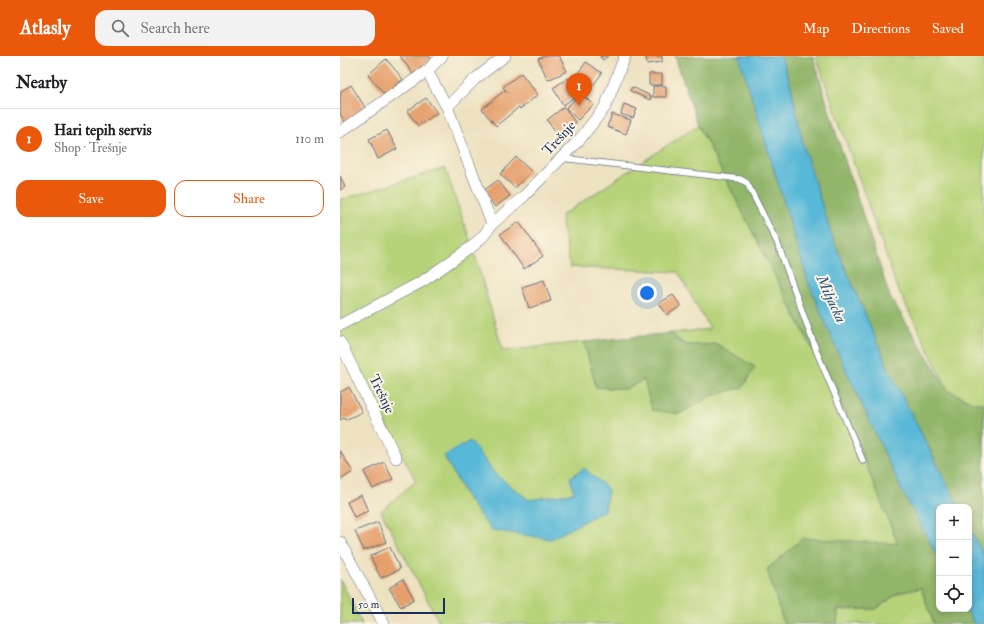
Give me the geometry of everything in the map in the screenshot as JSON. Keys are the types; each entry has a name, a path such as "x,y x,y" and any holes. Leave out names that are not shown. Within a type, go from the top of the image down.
{"street":[{"path":"340,132 427,72 442,56"},
{"path":"447,107 476,79 505,56"},
{"name":"Trešnje","path":"340,325 423,280 474,245 492,224 524,196 580,139 604,107 625,56"},
{"path":"427,72 447,107 492,224"},
{"name":"Trešnje","path":"340,342 396,458"},
{"path":"340,542 384,624"}],"lane":[{"path":"560,158 740,179 747,183 752,190 777,242 818,355 863,461"}],"green space":[{"path":"675,56 813,56 839,143 890,297 948,390 974,403 984,403 984,624 934,624 921,588 898,593 876,609 838,610 837,624 784,624 767,569 803,538 898,544 847,417 698,125"},
{"path":"816,56 984,56 984,463 897,287"},
{"path":"698,125 847,417 898,544 767,569 784,624 440,624 381,511 416,481 340,339 340,200 445,168 472,246 503,351 584,342 596,387 625,389 644,380 679,414 711,396 743,387 717,344 687,344 682,342 672,333 710,329 678,272 570,267 561,216"},
{"path":"672,333 677,340 686,345 717,344 755,367 743,387 711,396 679,414 652,410 644,380 625,389 596,387 584,342"},
{"path":"340,579 362,624 340,624"},
{"path":"921,588 934,624 837,624 838,610 876,609 898,593"}],"water":[{"name":"Miljacka","path":"739,56 781,56 791,86 803,145 832,237 890,372 957,504 936,504 936,553 902,491 838,353 809,284"},
{"path":"470,441 496,475 529,500 574,493 570,478 584,468 608,489 605,510 551,539 491,530 467,498 444,456"},
{"path":"972,533 984,556 984,624 974,624 968,612 972,612"}],"building":[{"path":"400,56 429,56 432,60 413,74"},
{"path":"544,56 559,56 567,71 548,80 538,59"},
{"path":"600,56 608,56 603,60"},
{"path":"646,56 662,56 662,62 647,64"},
{"path":"386,59 403,79 385,95 368,75"},
{"path":"586,62 602,73 589,91 573,80"},
{"path":"521,73 538,95 520,109 519,107 496,126 482,109 505,90 508,93 503,87"},
{"path":"649,74 662,74 662,85 649,85"},
{"path":"568,78 578,95 563,105 553,88"},
{"path":"351,85 366,109 345,122 340,114 340,92"},
{"path":"653,86 666,86 666,97 653,97"},
{"path":"632,87 651,96 650,100 630,91"},
{"path":"581,93 593,105 578,120 566,108"},
{"path":"426,98 437,113 418,126 407,111"},
{"path":"624,104 637,109 633,118 621,114"},
{"path":"564,107 576,123 559,136 547,120"},
{"path":"612,114 631,120 626,134 607,127"},
{"path":"387,130 397,149 378,159 369,139"},
{"path":"516,157 531,171 515,188 500,174"},
{"path":"340,176 345,187 340,190"},
{"path":"498,180 510,196 495,207 483,191"},
{"path":"519,222 543,256 524,269 500,234"},
{"path":"544,280 551,301 529,308 522,287"},
{"path":"673,295 681,306 667,315 659,303"},
{"path":"349,387 362,412 345,420 344,418 340,420 340,392"},
{"path":"340,451 353,472 340,480"},
{"path":"384,462 393,479 373,489 364,472"},
{"path":"361,495 368,511 354,517 347,502"},
{"path":"378,522 386,542 364,551 355,531"},
{"path":"390,547 400,569 381,578 370,556"},
{"path":"403,579 414,599 401,607 389,588"}],"place":[{"name":"Hari tepih servis","path":"579,106"}]}
